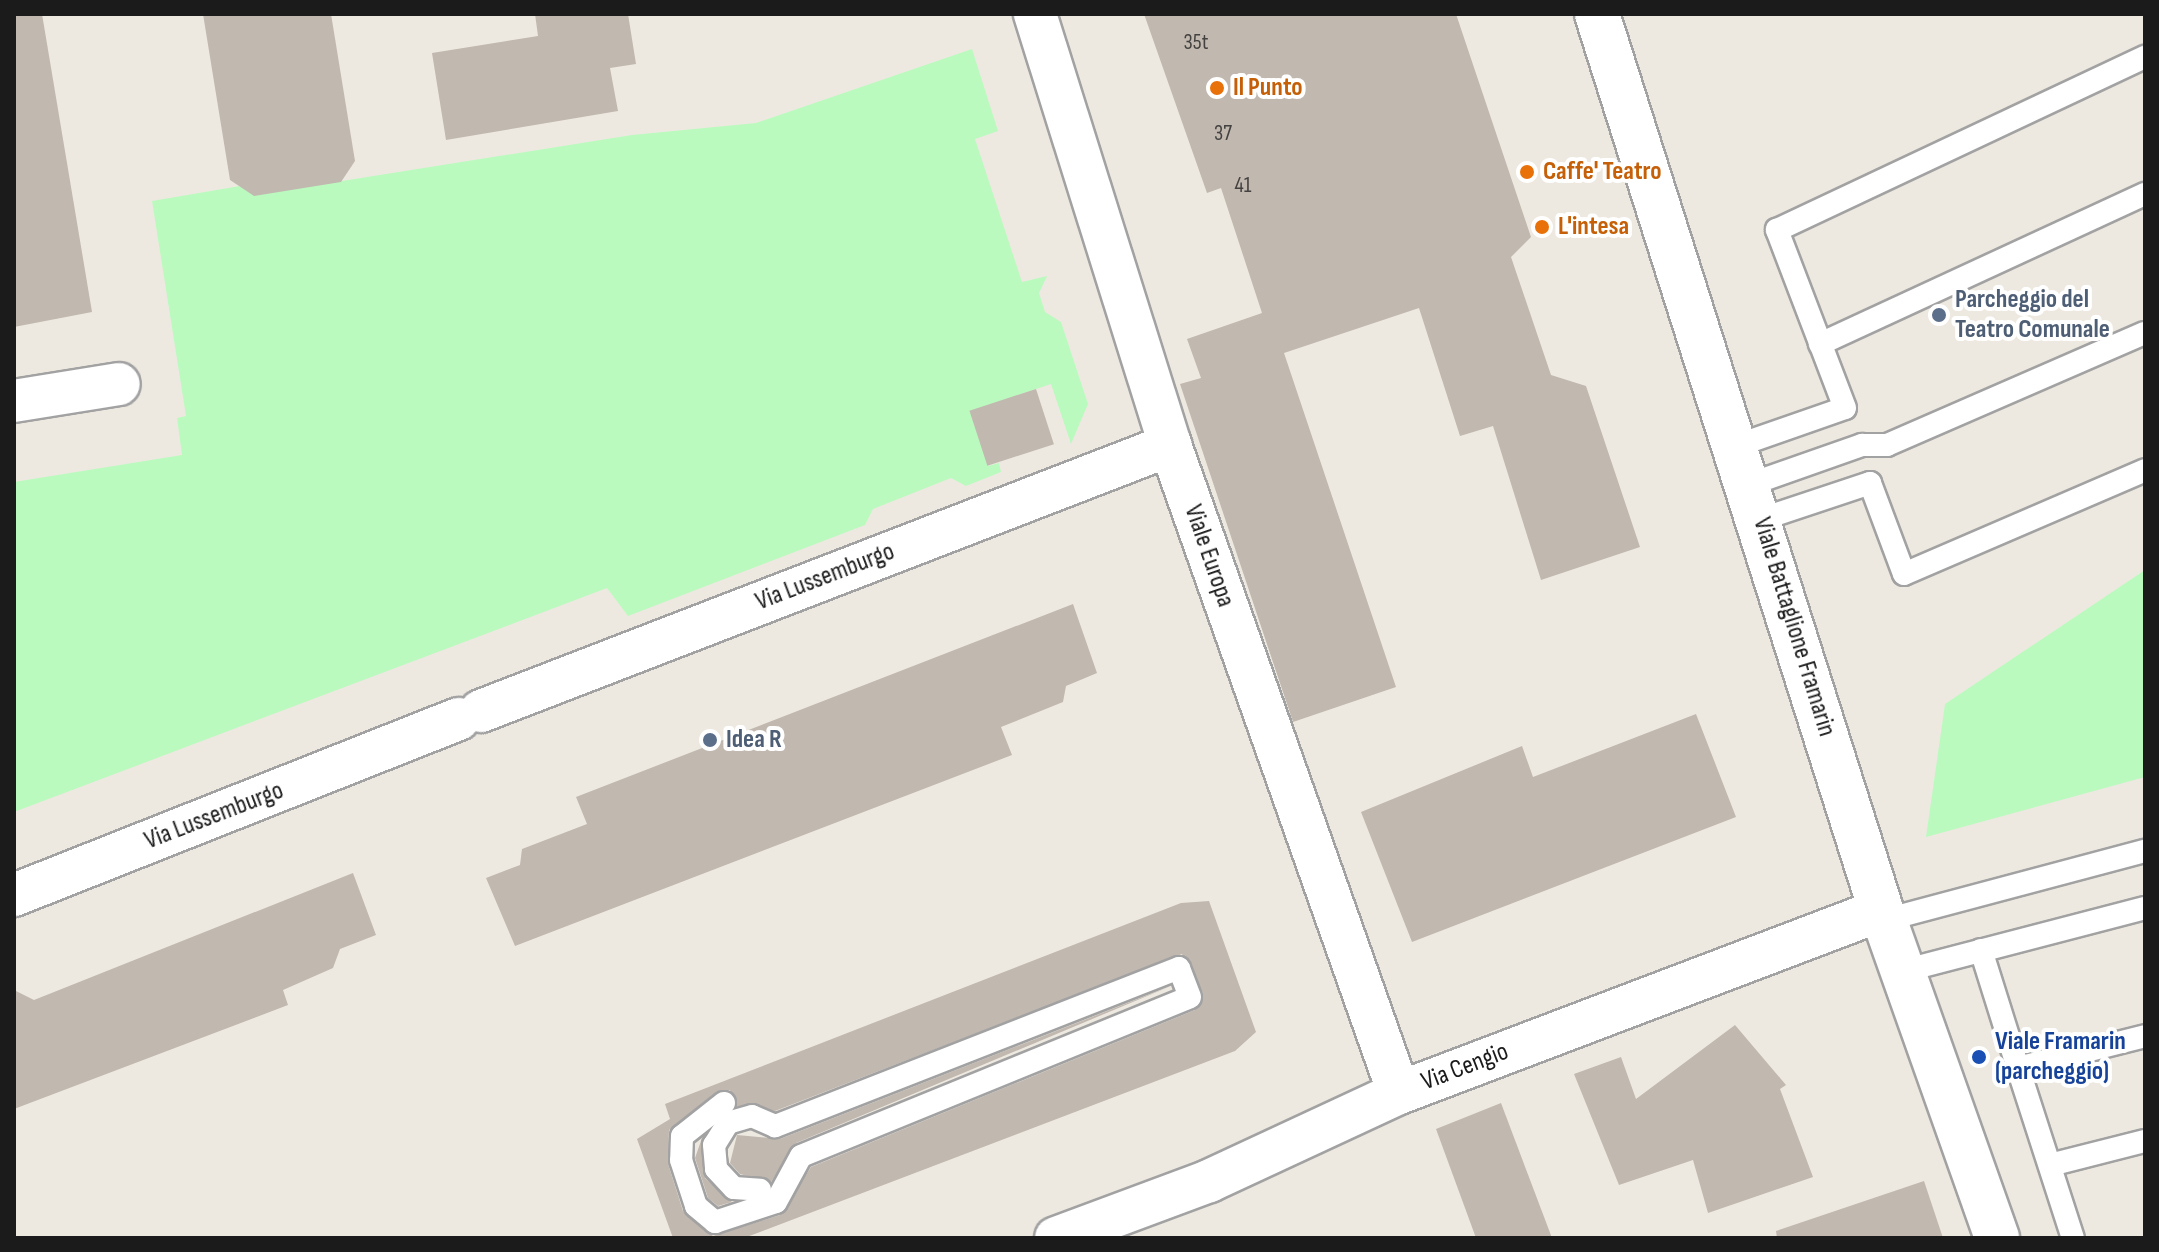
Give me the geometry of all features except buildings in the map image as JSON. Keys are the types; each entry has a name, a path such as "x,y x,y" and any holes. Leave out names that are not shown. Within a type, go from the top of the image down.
{"street":[{"name":"Viale Europa","path":"1035,14 1170,445 1399,1093"},
{"name":"Viale Battaglione Framarin","path":"1607,17 1883,915 1997,1238"},
{"path":"14,401 119,384"},
{"name":"Via Lussemburgo","path":"14,895 1170,445"},
{"name":"Via Cengio","path":"1056,1238 1209,1181 1399,1093 1883,915"}],"lane":[{"path":"1750,483 1845,408 1777,230 2145,57"},
{"path":"1820,344 2145,194"},
{"path":"1750,483 1862,445 1887,445 2145,333"},
{"path":"1750,483 1870,483 1904,574 2145,470"},
{"path":"1883,915 2145,851"},
{"path":"1903,971 2145,908"},
{"path":"1981,950 2073,1238"},
{"path":"724,1103 700,1117 681,1148 696,1206 715,1222 776,1202 801,1156 1190,997 1179,968 775,1126 752,1116 728,1123 714,1145 716,1169 734,1188 760,1190"},
{"path":"2018,1068 2145,1036"},
{"path":"2050,1165 2145,1141"}],"green space":[{"path":"972,49 998,131 975,139 1022,282 1047,276 1039,293 1045,312 1061,322 1088,404 1071,444 1051,384 971,411 988,466 999,463 1001,472 966,486 951,478 873,509 865,525 628,616 607,588 14,812 14,482 182,455 177,418 186,416 152,201 240,186 254,195 632,135 756,123"},
{"path":"2145,570 2145,777 1926,837 1945,704"}],"place":[{"name":"Il Punto","path":"1217,88"},
{"name":"Caffe' Teatro","path":"1527,172"},
{"name":"L'intesa","path":"1542,227"},
{"name":"Parcheggio del Teatro Comunale","path":"1939,315"},
{"name":"Idea R","path":"710,740"},
{"name":"Viale Framarin (parcheggio)","path":"1979,1057"}]}
